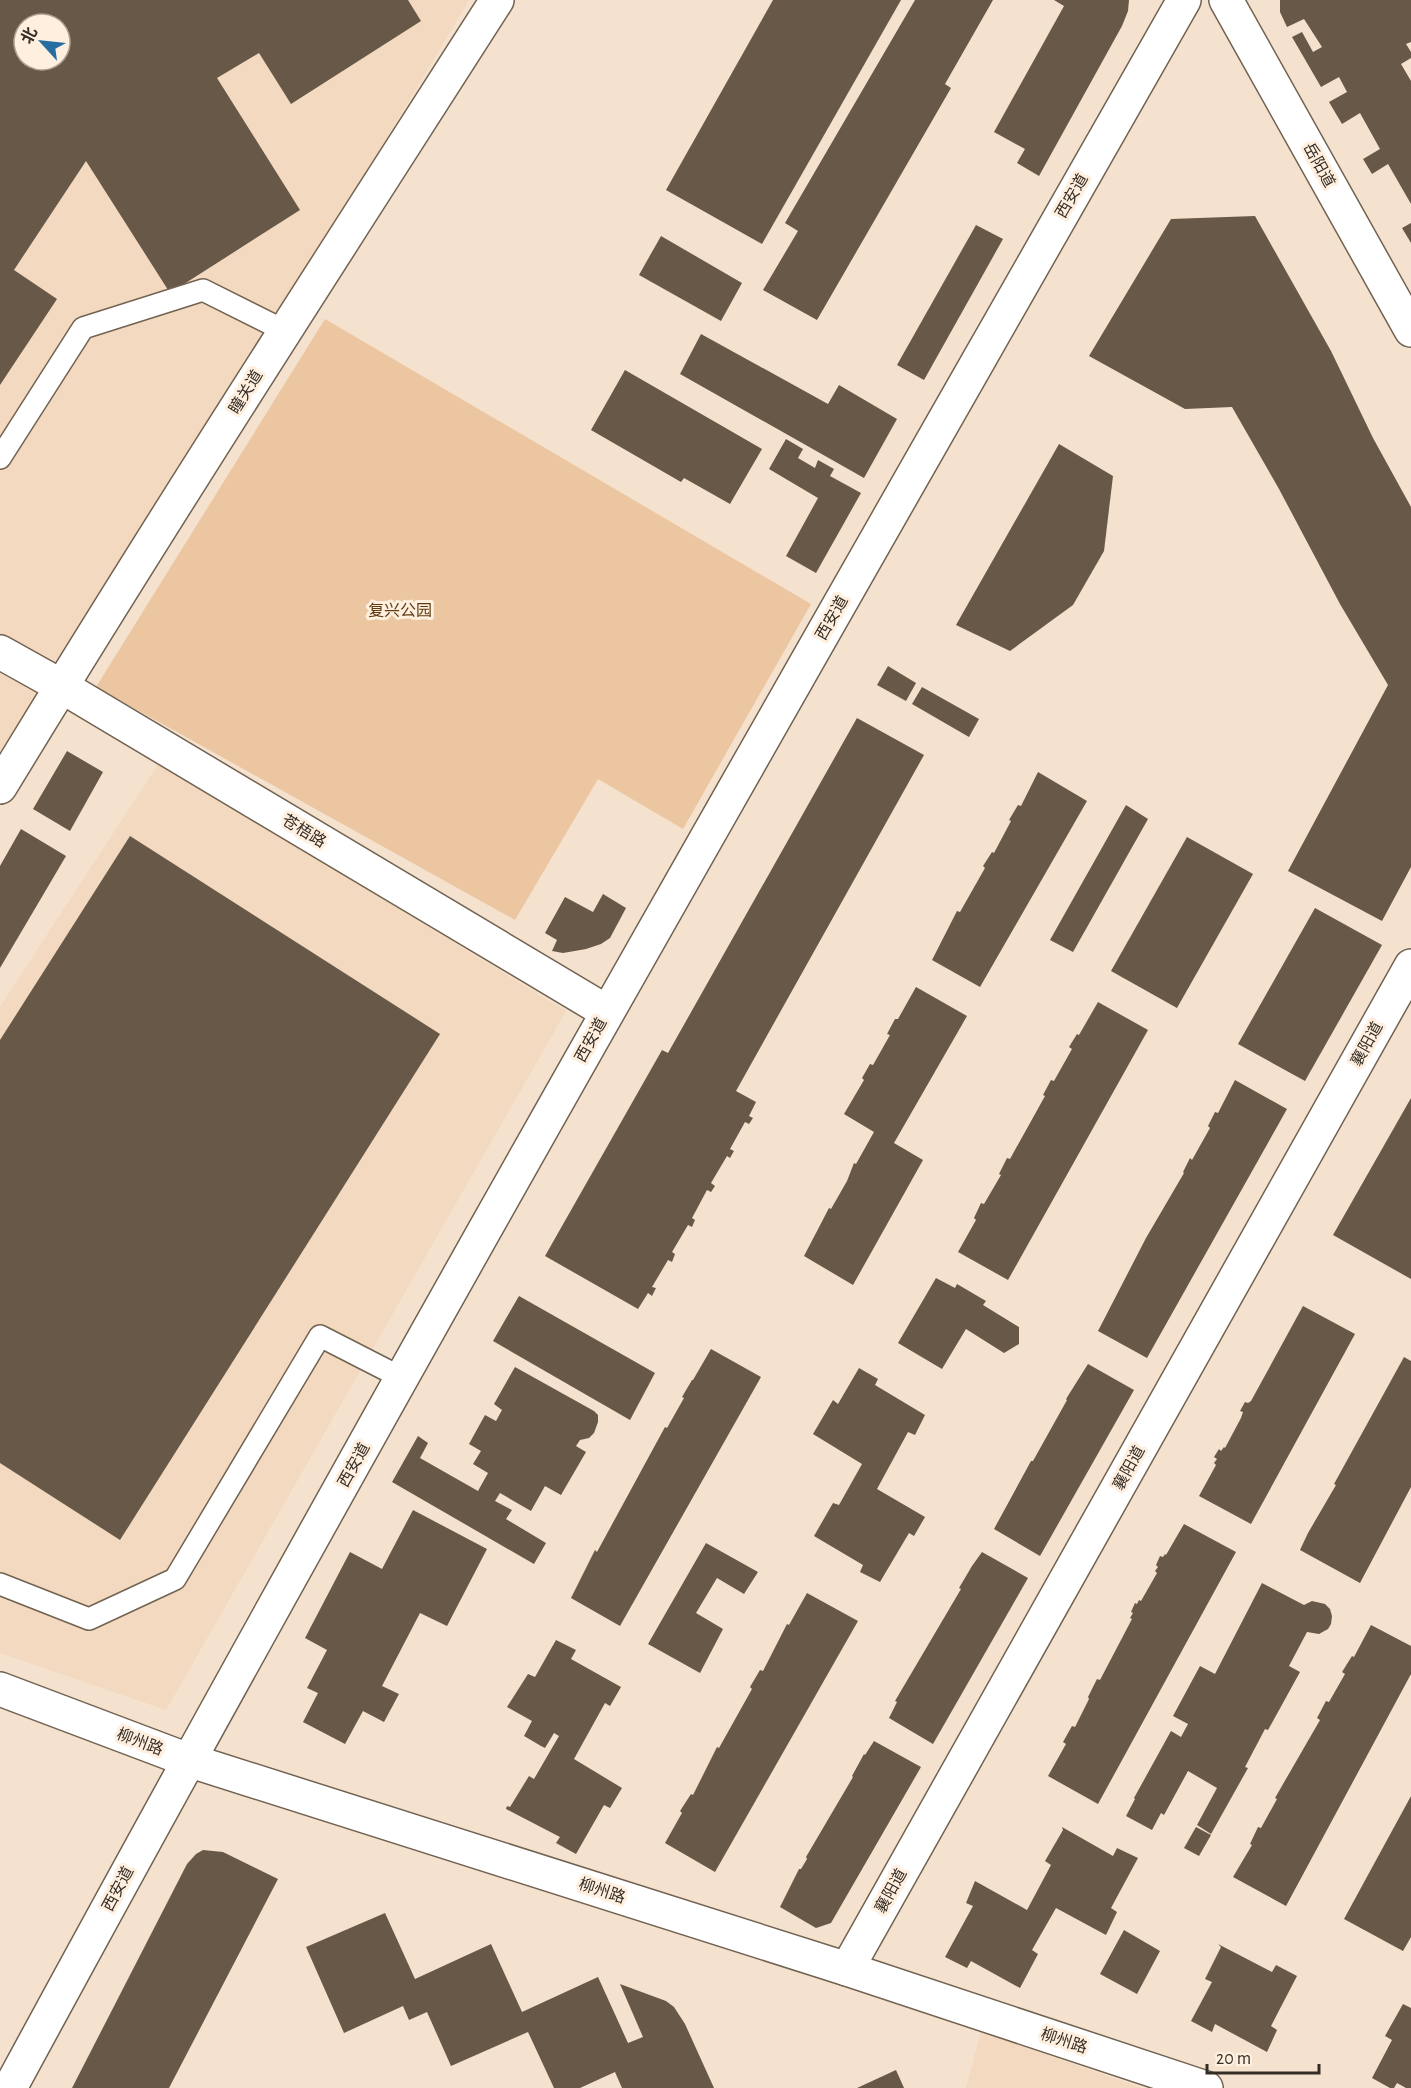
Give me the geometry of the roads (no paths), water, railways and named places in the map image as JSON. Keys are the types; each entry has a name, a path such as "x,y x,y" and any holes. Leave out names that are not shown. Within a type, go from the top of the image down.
{"street":[{"name":"瞳关道","path":"0,787 61,686 285,331 497,0"},
{"name":"西安道","path":"10,2088 188,1760 607,1012 1184,0"},
{"name":"岳阳道","path":"1226,0 1411,330"},
{"name":"苍梧路","path":"0,652 61,686 607,1012"},
{"name":"襄阳道","path":"847,1969 1411,966"},
{"name":"柳州路","path":"0,1689 188,1760 847,1969 1206,2088"}],"lane":[{"path":"0,458 83,328 203,290 285,331"},
{"path":"0,1584 89,1619 174,1579 320,1336 402,1378"}],"park label":[{"name":"复兴公园","path":"400,611"}]}
